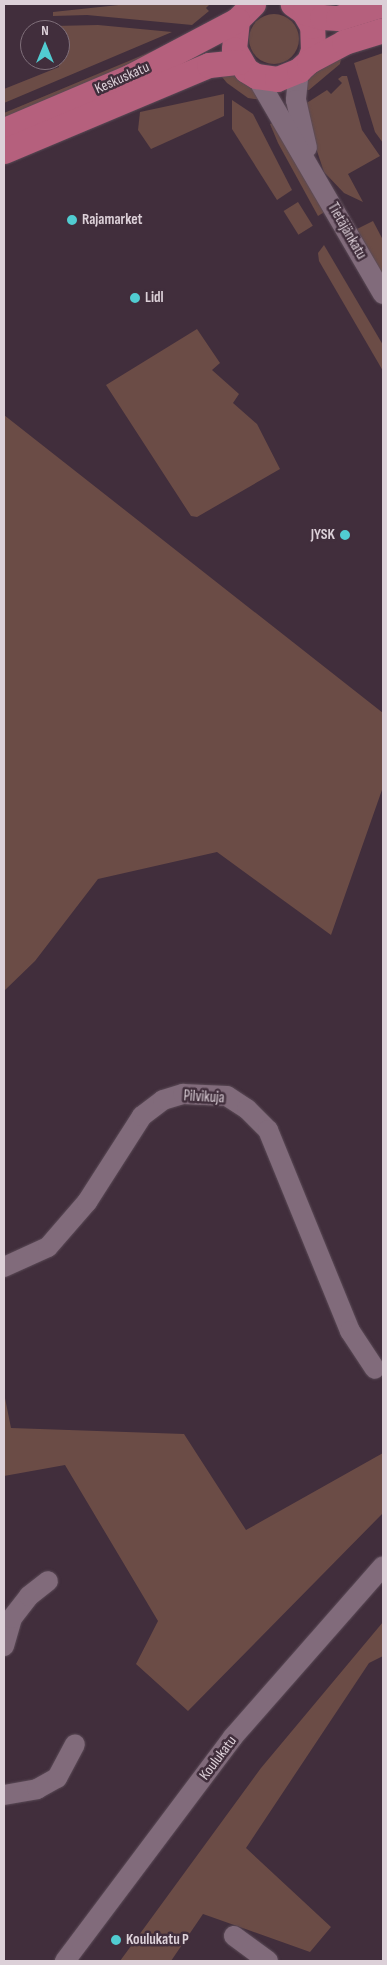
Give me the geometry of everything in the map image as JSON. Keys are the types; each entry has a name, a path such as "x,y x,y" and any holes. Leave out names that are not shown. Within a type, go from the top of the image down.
{"main road":[{"path":"297,6 322,17 338,18 383,4"},
{"path":"297,6 314,39 304,66"},
{"path":"248,69 234,36 249,8"},
{"name":"Keskuskatu","path":"4,130 131,76 249,8"},
{"path":"304,66 344,42 383,30"},
{"name":"Keskuskatu","path":"4,151 209,65 248,69 276,79 304,66"}],"street":[{"name":"Tietäjänkatu","path":"304,66 296,100 311,167"},
{"name":"Tietäjänkatu","path":"248,69 311,167 383,294"},
{"name":"Pilvikuja","path":"4,1267 48,1247 87,1202 142,1116 163,1100 183,1094 227,1096 247,1109 268,1130 350,1331 375,1369"},
{"name":"Koulukatu","path":"65,1961 233,1737 383,1566"},
{"path":"4,1646 12,1618 29,1596 48,1581"},
{"path":"4,1795 37,1789 57,1778 75,1744"},
{"path":"234,1936 268,1961"}],"shaded area":[{"path":"128,4 210,4 206,8 209,11 192,25 87,15 53,16 53,12"},
{"path":"269,14 279,14 292,21 299,34 299,44 292,57 279,64 269,64 260,60 253,53 249,44 249,34 253,25 260,18"},
{"path":"98,25 172,32 4,103 4,89 52,70 70,70 70,26"},
{"path":"160,48 162,54 4,121 4,113"},
{"path":"383,53 383,143 375,132 354,63"},
{"path":"342,54 340,64 309,90 304,90 306,75"},
{"path":"228,70 250,83 262,100 248,98 227,83 222,77"},
{"path":"342,76 347,76 362,130 380,156 348,174 363,202 344,193 324,172 302,106 327,90 331,94 342,83 338,79"},
{"path":"224,94 224,116 151,149 138,130 140,112"},
{"path":"232,100 253,114 292,190 277,200 232,129"},
{"path":"277,121 326,211 318,216 278,143 270,124"},
{"path":"298,202 313,226 298,235 284,211"},
{"path":"373,221 383,240 383,276 357,229"},
{"path":"324,245 383,345 383,371 319,261 318,253"},
{"path":"197,329 220,363 212,370 239,394 233,403 257,424 280,469 197,517 191,516 106,385"},
{"path":"4,415 383,713 383,787 331,935 217,852 98,879 35,961 4,991"},
{"path":"4,1393 11,1428 184,1434 246,1530 383,1453 383,1513 188,1711 136,1664 158,1621 65,1465 4,1476"},
{"path":"383,1622 383,1656 369,1663 246,1848 331,1927 310,1952 203,1914 171,1961 120,1961 261,1768"}],"place":[{"name":"Rajamarket","path":"72,220"},
{"name":"Lidl","path":"135,298"},
{"name":"JYSK","path":"345,535"},
{"name":"Koulukatu P","path":"116,1940"}]}
